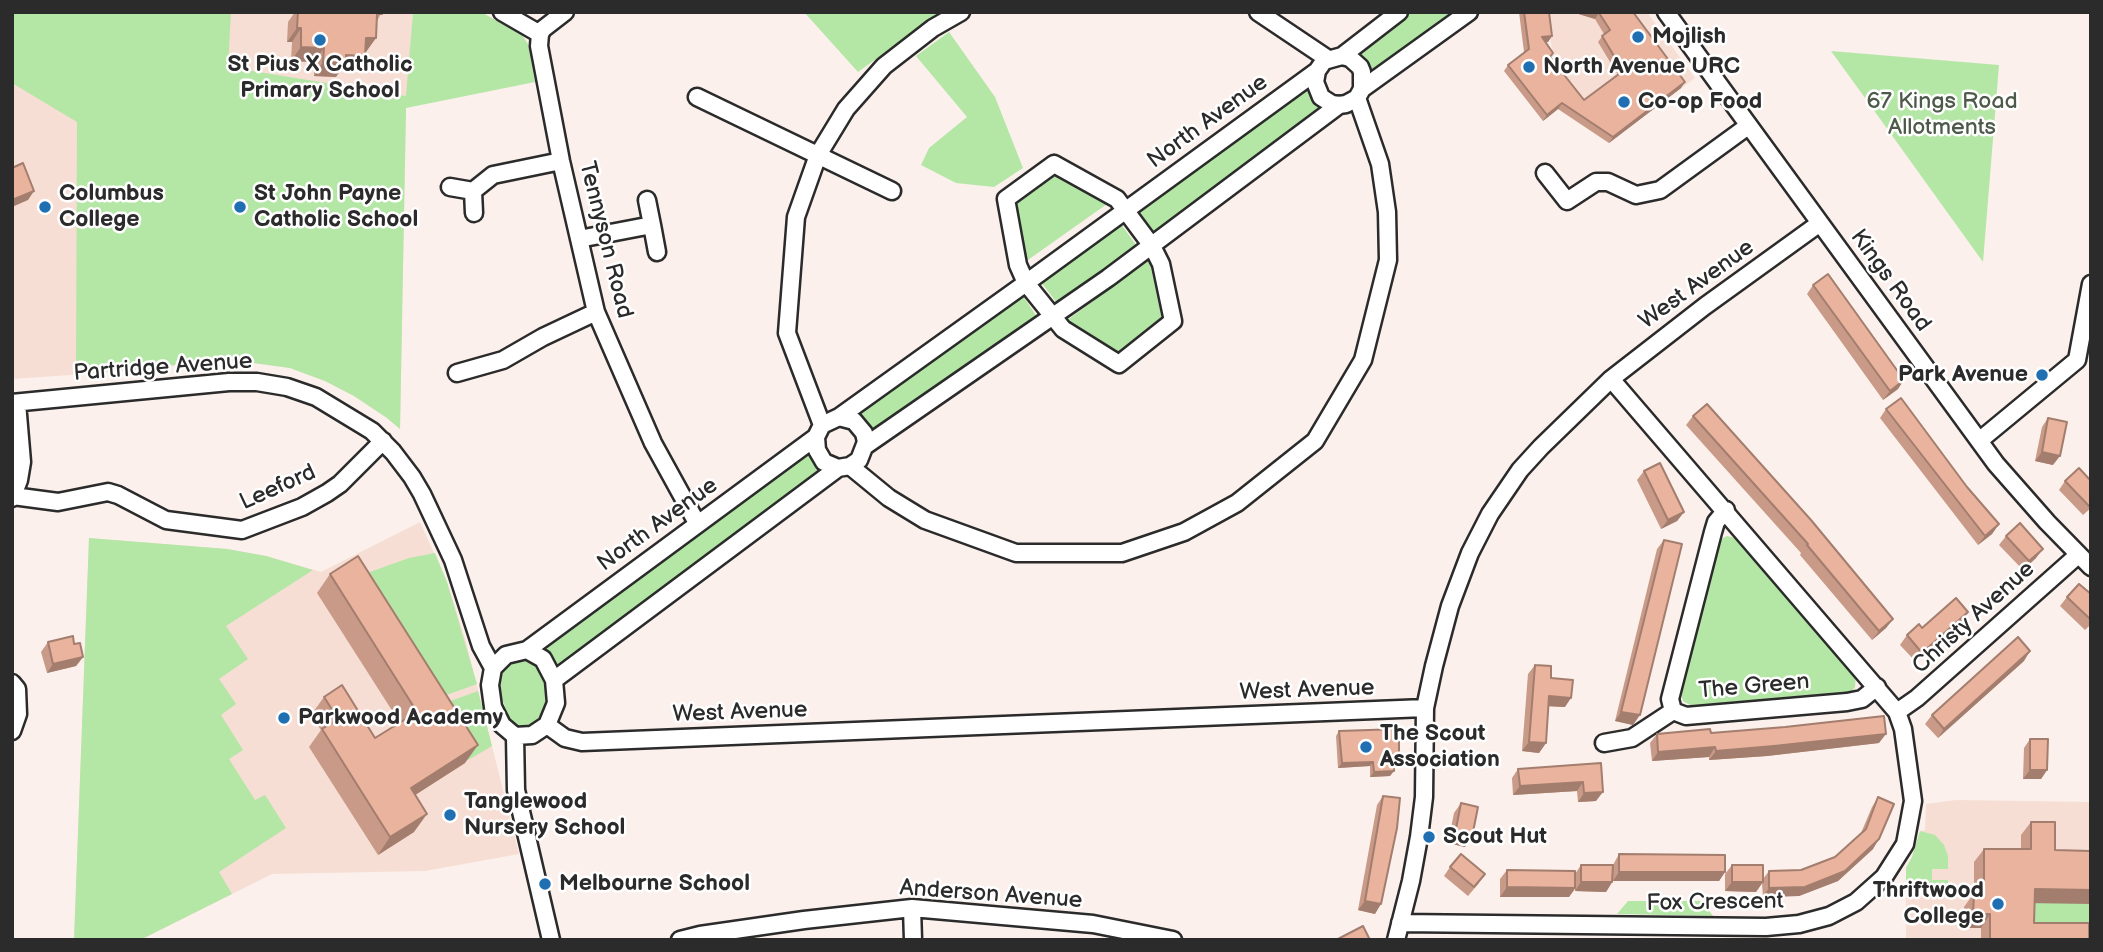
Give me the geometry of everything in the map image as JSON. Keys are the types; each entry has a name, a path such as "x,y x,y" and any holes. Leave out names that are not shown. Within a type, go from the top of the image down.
{"street":[{"path":"502,12 540,34 547,24 565,12"},
{"path":"961,12 933,28 884,66 846,109 818,155 796,217 787,333 819,431 816,446 820,457 831,466 844,467 925,520 1016,553 1122,552 1184,532 1237,503 1315,441 1363,360 1388,260 1387,212 1380,164 1359,94 1362,72 1354,61 1335,57 1258,12"},
{"name":"North Avenue","path":"527,650 819,431 1399,12"},
{"path":"1317,71 1315,82 1321,97 1332,104 1346,104 1469,12"},
{"name":"Kings Road","path":"1665,12 1979,441 2016,488 2091,567"},
{"name":"Tennyson Road","path":"540,34 539,46 561,160 596,312 653,443 697,523"},
{"path":"697,97 892,191"},
{"path":"865,446 1052,318 1339,105"},
{"path":"1545,173 1567,201 1596,182 1608,182 1636,195 1660,190 1748,126"},
{"path":"450,187 473,191 493,175 561,160"},
{"path":"1054,164 1117,199 1126,209 1161,264 1173,321 1119,364 1063,329 1026,282 1018,265 1006,199 1054,164"},
{"path":"473,191 474,213"},
{"path":"646,200 657,252"},
{"name":"West Avenue","path":"547,725 565,738 582,742 1425,708 1450,606 1470,553 1490,514 1520,470 1611,379 1819,223"},
{"path":"579,239 652,225"},
{"path":"1979,441 2073,365 2085,351 2091,284"},
{"path":"457,373 503,360 596,312"},
{"path":"1611,379 1897,712"},
{"name":"Partridge Avenue","path":"15,403 229,382 257,382 287,387 316,397 349,416 383,441 412,477 453,560 481,646 493,668"},
{"path":"13,497 22,462 15,403"},
{"path":"554,680 844,467 859,460 865,446 864,433 854,421 839,417"},
{"name":"Leeford","path":"13,497 58,502 108,492 166,520 242,530 302,507 327,493 340,484 383,441"},
{"name":"The Green","path":"1726,510 1716,522 1713,532 1670,699 1674,711 1686,716 1847,702 1862,699 1877,687"},
{"name":"Christy Avenue","path":"1897,712 1917,698 2078,555"},
{"path":"527,650 543,659 554,680 556,703 547,725 532,735 515,736 502,725 493,707 490,685 493,668 506,655 527,650"},
{"path":"12,683 17,689 18,714 12,731"},
{"path":"1396,940 1411,881 1422,810 1425,708"},
{"path":"1604,743 1632,738 1674,711"},
{"name":"Fox Crescent","path":"1401,923 1766,927 1816,920 1841,911 1869,892 1884,877 1905,844 1913,801 1903,729 1897,712"},
{"path":"515,736 516,790 551,940"},
{"path":"912,908 913,940"},
{"name":"Anderson Avenue","path":"680,940 804,920 912,908 1093,924 1173,940"}],"shaded area":[{"name":"St John Payne Catholic School","path":"12,12 413,12 406,108 400,429 354,396 325,381 290,368 246,362 213,361 142,370 12,379"},
{"path":"1548,12 1647,12 1695,78 1609,143 1567,115 1580,99 1553,61"},
{"name":"Parkwood Academy","path":"420,522 447,582 466,642 519,854 425,871 272,874 140,940 74,940 89,538 227,549 266,556 321,572"},
{"name":"Thriftwood College","path":"1956,800 2091,802 2091,940 1906,940 1906,868 1920,831 1925,830 1926,804"}],"green space":[{"name":"St John Payne Catholic School","path":"12,12 231,12 228,67 406,96 413,12 481,12 522,35 528,44 535,82 406,108 400,429 354,396 325,381 290,368 213,361 76,375 77,122 12,83"},
{"path":"804,12 941,12 858,72"},
{"path":"1412,12 1458,12 1372,76 1356,54"},
{"path":"949,32 995,97 1023,168 994,187 956,183 921,165 929,148 967,117 916,56"},
{"name":"67 Kings Road Allotments","path":"1831,51 1999,65 1983,262 1860,91"},
{"path":"1305,87 1322,110 1155,233 1138,210"},
{"path":"1058,174 1107,204 1025,262 1012,207"},
{"path":"1121,224 1136,245 1057,303 1041,282"},
{"path":"1149,260 1163,323 1121,353 1066,321"},
{"path":"1023,296 1037,317 872,434 857,413"},
{"path":"808,450 824,471 557,666 542,645"},
{"path":"1727,536 1740,539 1856,673 1855,687 1851,693 1845,696 1695,708 1683,701 1679,686 1719,540"},
{"path":"89,538 227,549 266,556 313,570 226,626 248,659 219,679 236,704 221,715 243,750 229,759 255,800 265,795 286,828 219,872 232,894 140,940 74,940"},
{"path":"435,553 447,582 477,684 430,701 353,578 409,558"},
{"path":"518,660 530,660 539,664 546,675 548,703 545,717 530,728 520,727 510,720 501,696 500,678 507,665"},
{"path":"478,691 492,746 468,760 434,707"},
{"path":"1920,831 1935,835 1944,845 1948,856 1948,869 1932,869 1932,880 1948,880 1948,889 1932,899 1929,897 1929,881 1906,882 1906,868"},
{"path":"1628,901 1702,901 1713,916 1617,914"},
{"path":"2025,903 2091,903 2091,940 2024,936"}],"building":[{"path":"298,12 382,14 377,14 376,38 366,38 365,56 346,55 346,63 323,62 324,48 301,47 301,28 297,28"},
{"path":"1524,12 1549,12 1552,36 1542,37 1553,53 1550,57 1584,100 1623,71 1602,36 1610,30 1599,13 1595,12 1633,12 1685,82 1613,137 1562,103 1547,115 1508,65 1529,49"},
{"path":"23,163 34,191 12,200 12,168"},
{"path":"1828,274 1904,380 1890,391 1813,285"},
{"path":"1901,398 1967,487 1999,524 1985,536 1886,409"},
{"path":"1707,404 1811,520 1893,619 1879,631 1808,544 1693,416"},
{"path":"2048,418 2067,422 2060,456 2042,452"},
{"path":"1660,463 1684,512 1668,520 1644,471"},
{"path":"2079,468 2091,481 2089,506 2065,481"},
{"path":"2020,523 2043,549 2029,561 2006,536"},
{"path":"1664,540 1682,544 1640,715 1621,712"},
{"path":"358,556 478,745 411,788 427,814 390,837 322,729 338,719 324,697 342,685 375,738 417,712 330,574"},
{"path":"2079,584 2091,594 2091,620 2067,597"},
{"path":"1956,598 1968,612 1922,653 1907,635 1919,624 1922,628"},
{"path":"73,636 74,644 80,643 83,657 53,664 48,642"},
{"path":"2018,637 2030,651 1944,729 1932,715"},
{"path":"1535,665 1551,666 1551,678 1573,680 1571,698 1549,696 1546,743 1529,742"},
{"path":"1884,716 1886,734 1716,751 1715,747 1658,752 1657,734 1710,729 1711,733"},
{"name":"The Scout Association","path":"1399,729 1399,754 1393,754 1394,771 1374,772 1373,762 1342,763 1339,731"},
{"path":"2030,739 2048,739 2047,770 2030,770"},
{"path":"1601,763 1603,792 1584,793 1583,782 1520,786 1518,769"},
{"path":"1383,796 1400,798 1397,828 1381,904 1365,901"},
{"path":"1878,797 1894,804 1879,839 1845,871 1805,887 1769,888 1769,871 1801,870 1835,857 1866,829"},
{"path":"1461,803 1478,807 1472,837 1455,834"},
{"path":"2031,822 2055,822 2055,850 2091,851 2091,890 2035,889 2034,923 2089,923 2089,940 1990,940 1990,914 1973,914 1974,893 1979,893 1979,888 1984,888 1984,849 2031,849"},
{"path":"1461,854 1485,874 1474,887 1450,867"},
{"path":"1619,854 1725,855 1725,872 1619,872"},
{"path":"1581,865 1613,865 1612,882 1581,882"},
{"path":"1732,865 1763,865 1763,882 1732,882"},
{"path":"1507,870 1575,871 1575,888 1507,887"},
{"path":"1363,926 1370,940 1336,940"}],"place":[{"name":"Mojlish","path":"1638,37"},
{"name":"St Pius X Catholic Primary School","path":"320,40"},
{"name":"North Avenue URC","path":"1529,67"},
{"name":"Co-op Food","path":"1624,102"},
{"name":"Columbus College","path":"45,207"},
{"name":"St John Payne Catholic School","path":"240,207"},
{"name":"Park Avenue","path":"2042,375"},
{"name":"Parkwood Academy","path":"284,718"},
{"name":"The Scout Association","path":"1366,747"},
{"name":"Tanglewood Nursery School","path":"450,815"},
{"name":"Scout Hut","path":"1429,837"},
{"name":"Melbourne School","path":"545,884"},
{"name":"Thriftwood College","path":"1998,904"}]}
